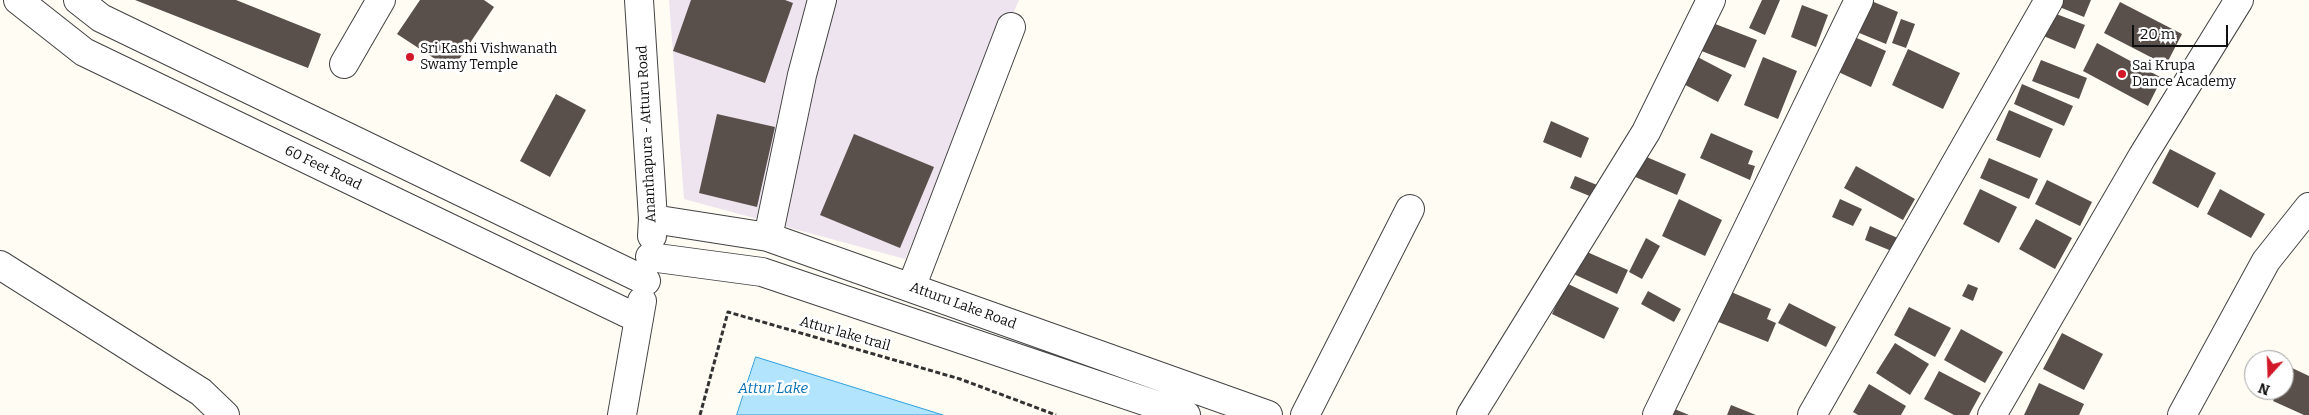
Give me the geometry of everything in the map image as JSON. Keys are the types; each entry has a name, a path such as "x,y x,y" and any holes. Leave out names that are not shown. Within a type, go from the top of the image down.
{"street":[{"name":"60 Feet Road","path":"18,0 84,52 638,319"},
{"path":"78,0 101,18 648,269 762,272 1186,415"},
{"path":"344,64 381,0"},
{"name":"Ananthapura - Atturu Road","path":"622,415 648,269 653,219 639,0"},
{"path":"768,237 802,76 822,0"},
{"path":"1471,415 1646,132 1711,0"},
{"path":"1657,415 1859,0"},
{"path":"1812,415 2050,0"},
{"path":"1992,415 2142,157 2239,0"},
{"path":"911,288 1011,27"},
{"path":"2182,415 2266,261 2309,208"},
{"path":"1305,415 1410,210"},
{"name":"Atturu Lake Road","path":"653,219 768,237 1268,415"},
{"path":"0,265 201,392 225,415"}],"path":[{"name":"Attur lake trail","path":"700,415 728,312 960,379 1056,415"}],"shaded area":[{"path":"669,0 1019,0 905,259 684,199"}],"water":[{"name":"Attur Lake","path":"756,357 943,415 737,415"}],"building":[{"path":"135,0 236,0 321,34 308,68"},
{"path":"420,0 484,0 494,7 452,70 397,34"},
{"path":"691,0 785,0 793,3 765,83 673,51"},
{"path":"1762,0 1780,0 1765,35 1749,28"},
{"path":"1869,0 1898,12 1886,44 1852,30"},
{"path":"2059,0 2091,0 2084,17 2057,6"},
{"path":"2120,2 2182,34 2166,65 2104,33"},
{"path":"1802,5 1828,15 1816,47 1791,37"},
{"path":"2051,12 2085,25 2075,49 2041,35"},
{"path":"1901,19 1915,24 1906,48 1892,43"},
{"path":"1710,22 1757,40 1745,68 1699,50"},
{"path":"1850,35 1886,51 1871,87 1834,70"},
{"name":"Sai Krupa Dance Academy","path":"2097,43 2162,78 2148,106 2083,71"},
{"path":"1908,49 1960,73 1943,109 1892,85"},
{"path":"1688,52 1732,75 1718,102 1674,79"},
{"path":"1763,57 1797,71 1778,119 1744,105"},
{"path":"2041,60 2087,78 2079,99 2032,81"},
{"path":"2022,84 2073,106 2064,126 2014,104"},
{"path":"556,94 586,110 550,177 520,161"},
{"path":"2009,110 2053,129 2040,158 1996,140"},
{"path":"717,114 775,127 757,207 699,193"},
{"path":"1551,121 1589,138 1581,158 1543,142"},
{"path":"1711,133 1753,151 1748,164 1755,166 1750,180 1700,158"},
{"path":"854,134 934,167 900,248 820,215"},
{"path":"2170,149 2216,173 2198,208 2152,183"},
{"path":"1642,155 1686,174 1677,195 1633,176"},
{"path":"1989,158 2038,179 2029,199 1980,178"},
{"path":"1856,166 1915,199 1903,220 1844,188"},
{"path":"1575,176 1602,187 1597,199 1570,188"},
{"path":"2047,180 2092,202 2080,226 2035,204"},
{"path":"1980,189 2017,207 1999,243 1963,224"},
{"path":"2220,189 2265,214 2251,238 2207,214"},
{"path":"1679,199 1722,220 1705,256 1662,236"},
{"path":"1840,199 1862,209 1853,226 1832,217"},
{"path":"2036,219 2072,238 2055,269 2019,249"},
{"path":"1870,226 1900,239 1894,252 1865,240"},
{"path":"1646,238 1660,246 1642,279 1629,272"},
{"path":"1578,248 1628,270 1617,294 1567,271"},
{"path":"1566,283 1619,308 1604,339 1552,314"},
{"path":"1968,284 1978,288 1973,301 1962,296"},
{"path":"1648,291 1681,309 1674,322 1641,304"},
{"path":"1729,291 1771,309 1767,319 1776,323 1768,342 1716,321"},
{"path":"1789,303 1836,327 1826,347 1778,323"},
{"path":"1909,307 1951,328 1935,357 1894,335"},
{"path":"1961,329 2003,352 1985,383 1944,360"},
{"path":"2062,333 2103,354 2084,390 2043,369"},
{"path":"1895,343 1929,364 1910,395 1876,373"},
{"path":"2294,369 2309,376 2309,415 2304,415 2273,401 2294,400"},
{"path":"1939,371 1981,393 1969,415 1954,415 1924,399"},
{"path":"2039,383 2084,404 2079,415 2024,415"},
{"path":"1869,384 1906,406 1901,415 1858,415 1853,412"},
{"path":"1665,405 1689,415 1660,415"},
{"path":"1731,405 1756,415 1727,415"}],"place":[{"name":"Sri Kashi Vishwanath Swamy Temple","path":"410,57"},
{"name":"Sai Krupa Dance Academy","path":"2122,74"}]}
